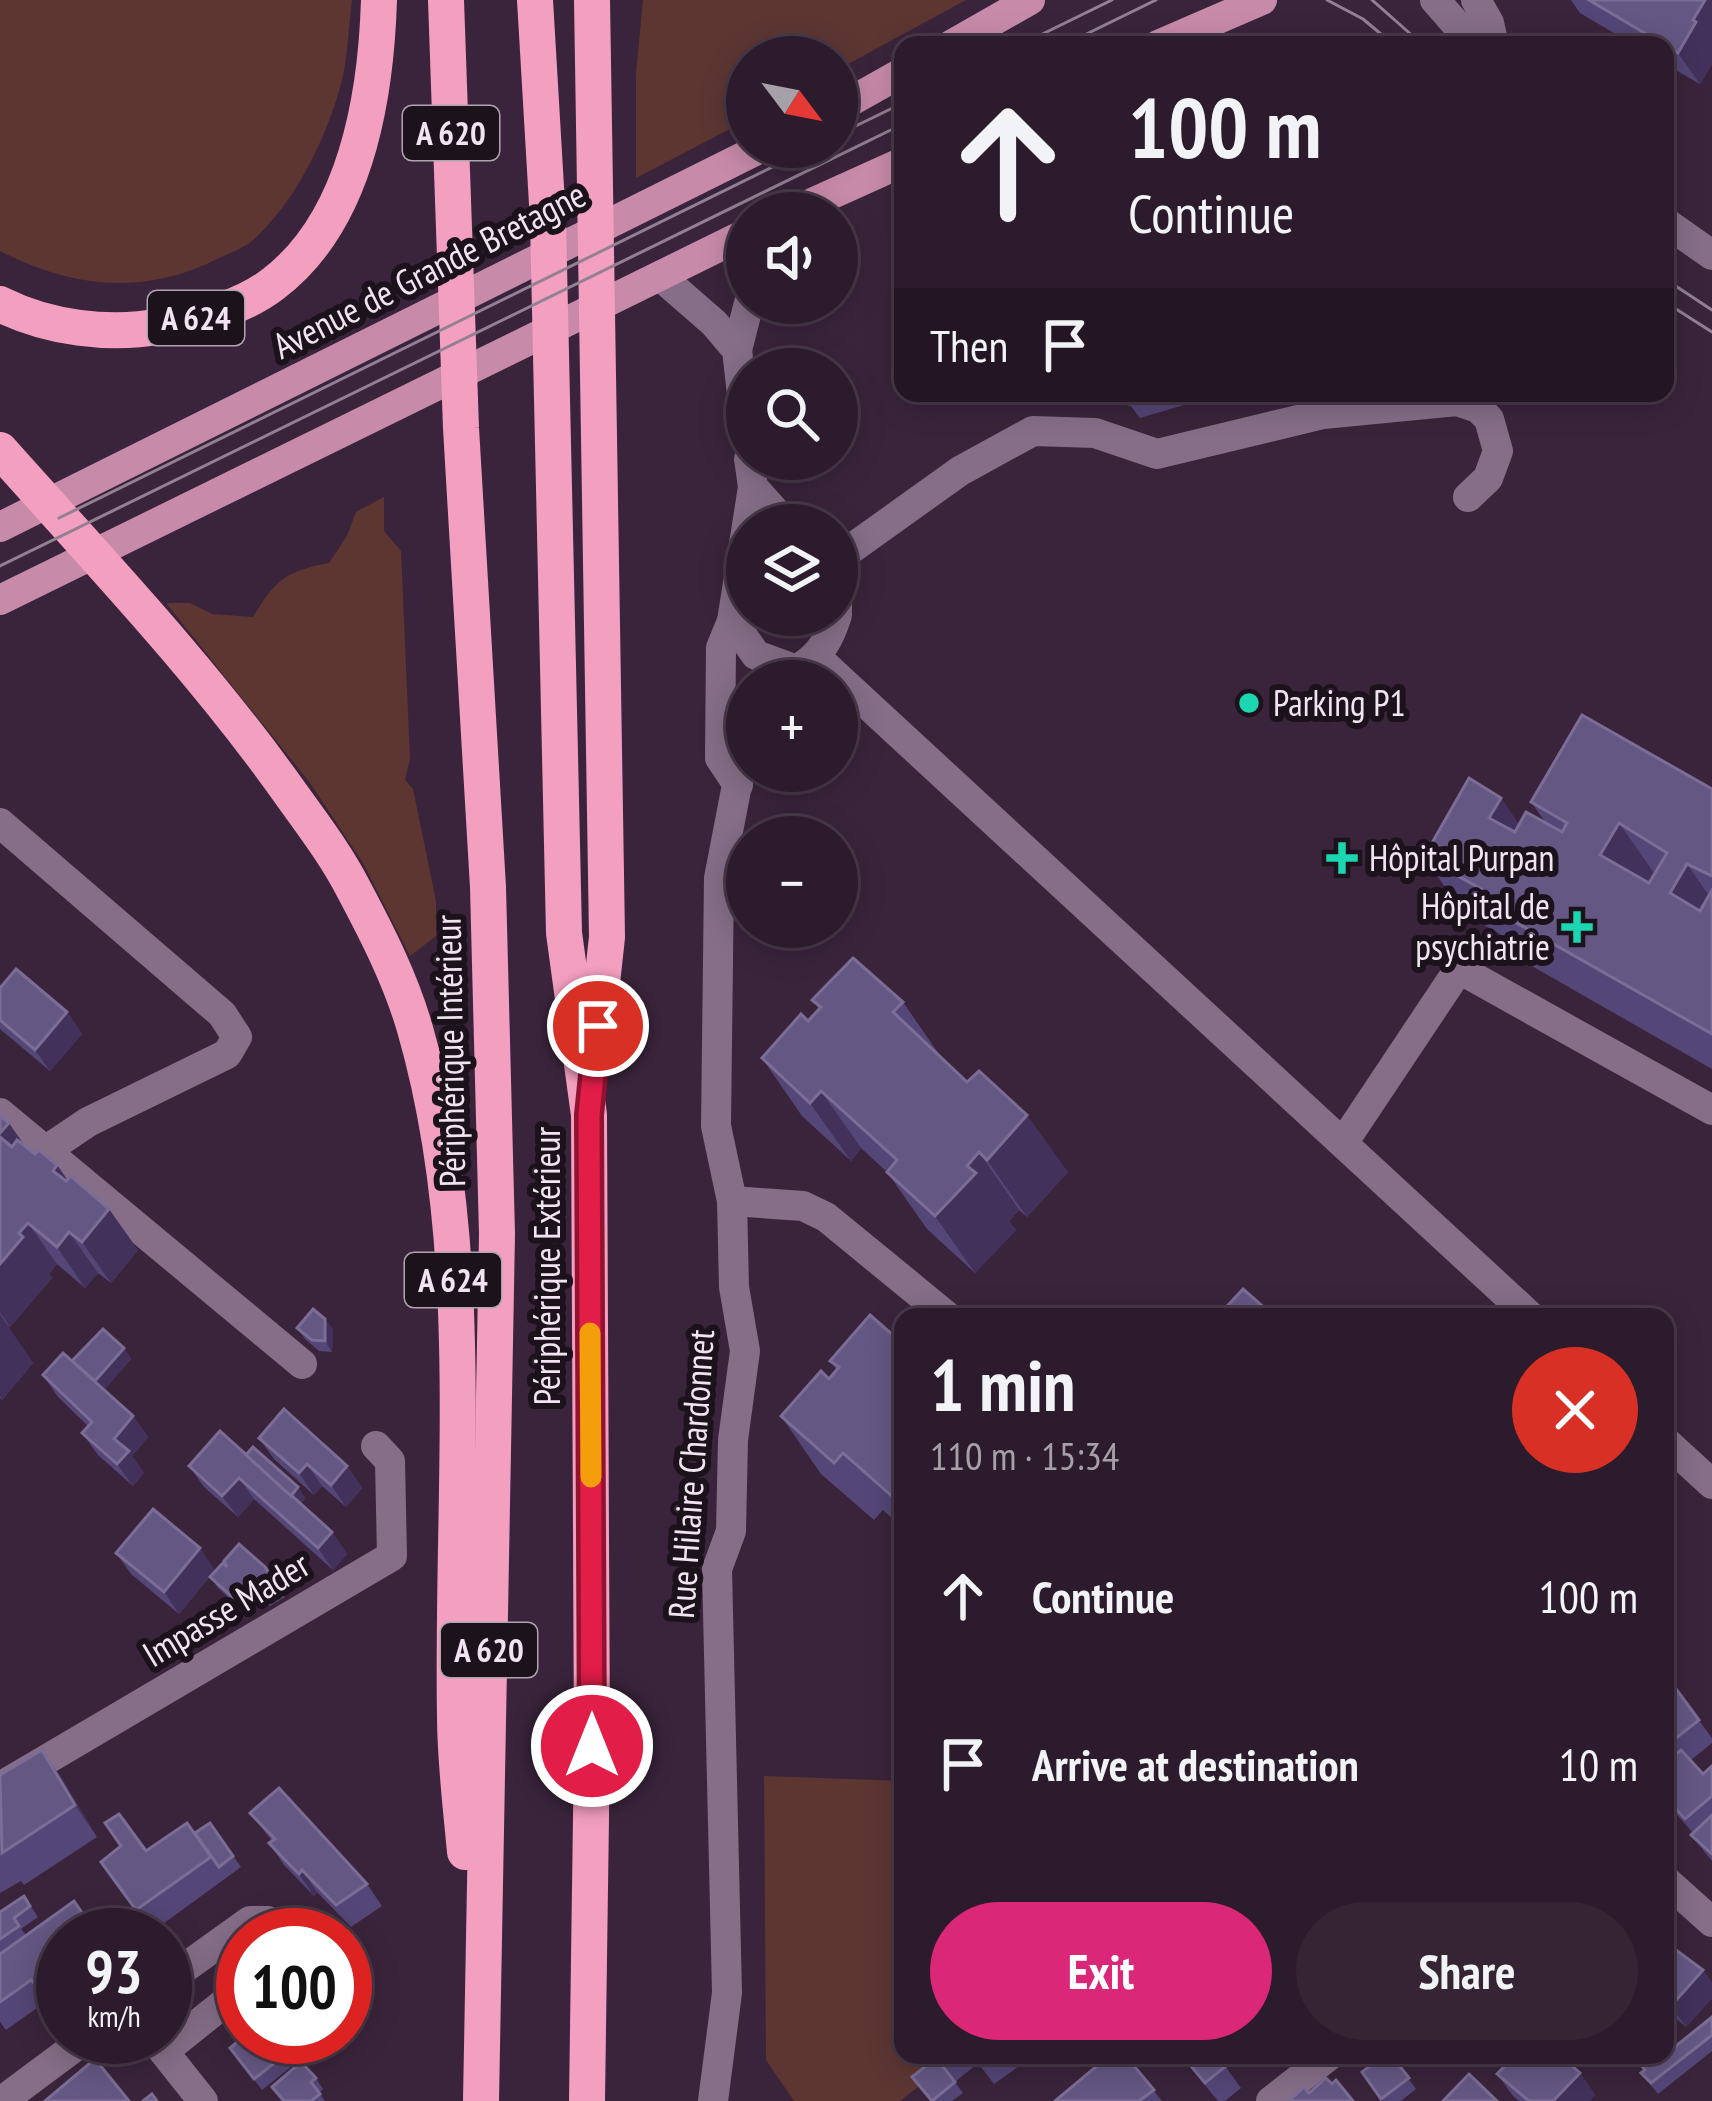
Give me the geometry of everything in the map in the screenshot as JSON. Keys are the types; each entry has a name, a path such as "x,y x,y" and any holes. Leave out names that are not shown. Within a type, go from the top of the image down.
{"highway":[{"name":"A 624","path":"0,304 91,329 133,331 190,320 271,286 321,230 343,191 369,103 379,0"},
{"name":"Périphérique Intérieur","path":"446,0 461,428 488,887 496,1234 482,2083"},
{"name":"Périphérique Extérieur","path":"535,0 548,221 564,933 589,1115 592,1746 587,2101"},
{"path":"589,1115 607,937 592,0"},
{"name":"A 624","path":"0,450 126,588 249,735 351,883 407,1009 428,1084 449,1209 456,1353 454,1721 482,2083"}],"main road":[{"path":"967,36 1030,0"},
{"path":"1179,36 1262,0"},
{"path":"858,97 894,77"},
{"name":"Avenue de Grande Bretagne","path":"0,527 726,166"},
{"path":"837,192 894,166"},
{"path":"0,600 726,243"}],"street":[{"path":"1435,0 1455,23 1476,36"},
{"path":"1476,0 1489,23 1490,36"},
{"path":"1674,228 1712,255"},
{"path":"660,276 735,348"},
{"path":"858,544 960,471 1033,431 1095,433 1157,454 1323,414 1465,402 1489,419 1498,452 1488,478 1468,497"},
{"path":"726,636 721,648 720,758 726,767"},
{"path":"743,636 756,655 771,660"},
{"path":"807,660 830,636"},
{"path":"858,721 1343,1143 1521,1308"},
{"name":"Rue Hilaire Chardonnet","path":"713,2101 727,1994 717,1569 731,1531 733,1440 745,1351 734,1287 732,1201 716,1126 718,878 736,792"},
{"path":"0,823 222,1014 237,1036 227,1054 88,1122 46,1151"},
{"path":"1343,1143 1460,969 1712,1110"},
{"path":"0,1114 302,1364"},
{"path":"732,1201 803,1206 814,1211 937,1308"},
{"name":"Impasse Mader","path":"0,1787 392,1556 390,1461 376,1446"},
{"path":"1674,1449 1712,1484"},
{"path":"1674,1888 1712,1922"},
{"path":"2,2101 52,2064"},
{"path":"174,2064 203,2101"},
{"path":"1271,2101 1318,2064"}],"shaded area":[{"path":"0,0 352,0 344,69 333,111 316,152 281,210 245,246 192,270 109,283 54,273 0,251"},
{"path":"643,0 966,0 858,59 858,36 726,36 726,131 636,178 636,74"},
{"path":"384,497 384,531 401,551 410,759 405,780 413,789 436,901 436,936 410,956 363,863 310,783 166,603 190,603 212,614 253,617 283,579 329,563 356,512"},
{"path":"764,1776 894,1781 894,2064 947,2064 900,2101 794,2101 766,2060"}],"building":[{"path":"1589,0 1705,0 1678,53 1674,36 1649,36"},
{"path":"1582,715 1712,789 1712,876 1687,864 1670,893 1700,911 1712,890 1712,1034 1476,900 1483,890 1424,857 1469,778 1501,798 1489,818 1515,832 1526,812 1562,832 1567,823 1531,802","holes":["1619,823 1667,853 1649,883 1600,855"]},
{"path":"853,958 903,1002 893,1012 967,1082 979,1071 1027,1115 987,1160 979,1152 967,1166 976,1173 935,1216 887,1172 897,1160 821,1091 810,1103 762,1058 801,1014 808,1021 821,1007 812,1000"},
{"path":"16,969 67,1012 35,1050 0,1020 0,988"},
{"path":"0,1137 12,1147 17,1140 35,1154 39,1150 57,1165 53,1171 66,1181 71,1176 109,1209 82,1242 69,1232 57,1247 28,1223 19,1233 23,1237 0,1264"},
{"path":"1243,1289 1265,1308 1225,1308"},
{"path":"313,1309 325,1319 325,1341 312,1340 297,1328"},
{"path":"870,1315 894,1336 894,1498 843,1453 834,1463 781,1416 821,1371 829,1379 839,1367 830,1361"},
{"path":"103,1329 124,1348 95,1381 72,1361"},
{"path":"63,1353 133,1416 114,1439 129,1451 117,1464 82,1433 92,1422 43,1375"},
{"path":"284,1409 347,1466 331,1485 307,1464 299,1473 259,1438"},
{"path":"220,1431 332,1532 318,1548 239,1478 222,1496 189,1466"},
{"path":"253,1447 298,1487 291,1496 246,1455"},
{"path":"153,1509 200,1548 164,1592 116,1553"},
{"path":"239,1544 278,1586 262,1595 251,1585 237,1601 210,1577 223,1563 227,1567 224,1561"},
{"path":"1674,1686 1699,1720 1674,1740"},
{"path":"42,1750 75,1805 2,1853 0,1775"},
{"path":"1681,1750 1703,1774 1712,1766 1712,1796 1685,1819 1674,1806 1674,1756"},
{"path":"279,1788 367,1884 336,1905 269,1843 275,1839 250,1813"},
{"path":"119,1814 146,1851 187,1823 211,1857 135,1908 101,1862 121,1846 105,1823"},
{"path":"1712,1815 1712,1854 1691,1835"},
{"path":"210,1823 233,1856 219,1867 195,1833"},
{"path":"24,1896 30,1906 14,1918 19,1926 0,1939 0,1912"},
{"path":"36,1928 36,1983 31,1980 0,2002 0,1954"},
{"path":"1674,1949 1703,1970 1674,2003"},
{"path":"1712,2017 1712,2035 1651,2083 1641,2073 1645,2070 1641,2064 1674,2064 1674,2048"},
{"path":"89,2064 99,2064 129,2101 45,2101"},
{"path":"242,2064 273,2064 254,2079"},
{"path":"303,2064 316,2078 311,2082 320,2094 311,2101 284,2101 272,2087"},
{"path":"928,2064 941,2064 955,2082 932,2101 912,2077"},
{"path":"1099,2064 1132,2064 1154,2090 1139,2101 1055,2101"},
{"path":"1189,2064 1224,2064 1226,2066 1205,2083"},
{"path":"1372,2064 1398,2064 1409,2078 1381,2099 1362,2072"},
{"path":"1507,2064 1570,2064 1580,2073 1553,2101 1529,2101 1497,2074"},
{"path":"1469,2074 1497,2101 1443,2101"},
{"path":"1326,2078 1332,2084 1336,2080 1353,2101 1289,2101 1304,2087 1309,2093"}],"tram line":[{"path":"1038,36 1112,0"},
{"path":"1082,36 1156,0"},
{"path":"1327,0 1383,36"},
{"path":"1372,0 1413,36"},
{"path":"858,125 894,107"},
{"path":"0,566 894,128"},
{"path":"59,518 770,168"},
{"path":"1674,285 1712,310"},
{"path":"1674,308 1712,332"}],"slow traffic":[{"path":"590,1333 591,1477"}],"place":[{"name":"Parking P1","path":"1249,703"},
{"name":"Hôpital Purpan","path":"1342,858"},
{"name":"Hôpital de psychiatrie","path":"1577,927"}],"route":[{"path":"592,1746 589,1115 598,1026"}]}
